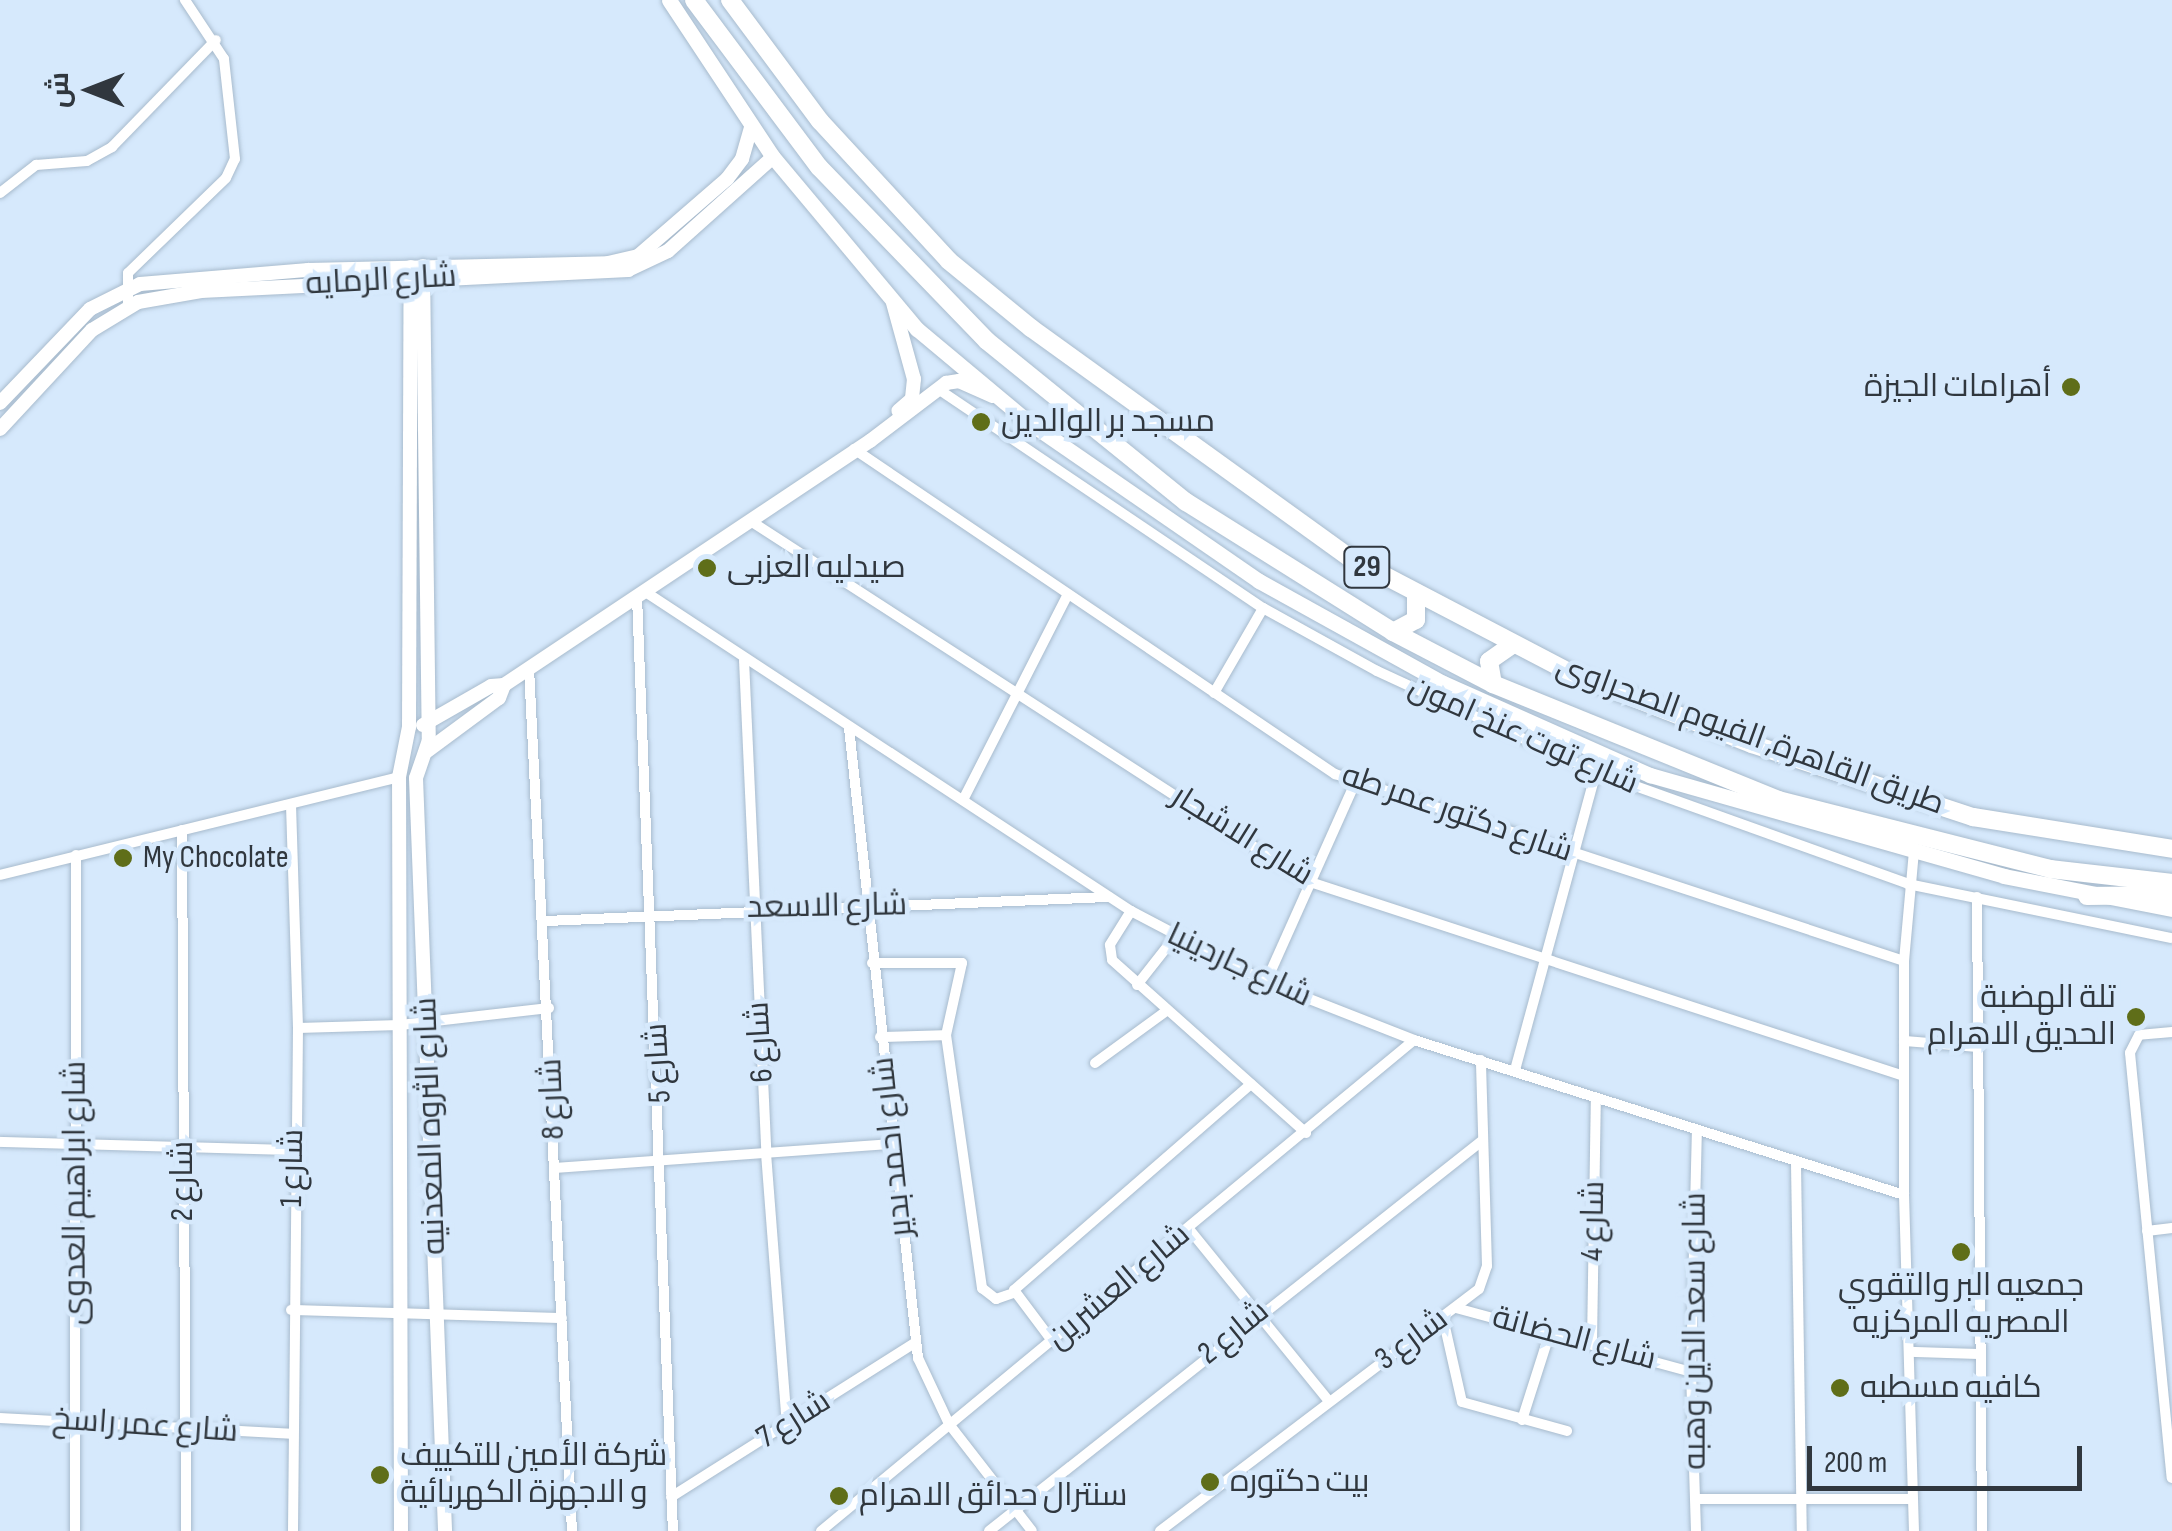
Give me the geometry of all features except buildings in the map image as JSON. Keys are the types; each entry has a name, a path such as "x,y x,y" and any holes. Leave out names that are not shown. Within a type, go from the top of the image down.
{"highway":[{"name":"طريق القاهرة, الفيوم الصحراوى","path":"694,0 819,167 987,340 1186,502 1393,632 1492,684 1731,783 1833,817 2050,869 2172,883"},
{"name":"طريق القاهرة, الفيوم الصحراوى","path":"730,0 820,121 924,238 976,284 1299,524 1416,594 1618,694 1934,806 2045,833 2172,849"},
{"path":"1393,632 1416,620 1416,594"},
{"path":"1492,684 1489,661 1513,644"},
{"path":"2086,896 2172,895"}],"main road":[{"path":"669,0 773,157 893,303 993,396 1189,538 1443,683 1650,774 1914,851 2086,896 2172,909"}],"street":[{"path":"128,306 125,288 133,267 232,166 227,70 216,40 185,0"},
{"path":"0,193 36,165 87,160 112,148 216,40"},
{"name":"شارع الرمايه","path":"0,403 90,309 125,288 177,277 417,272 608,263 638,256 728,180 742,159 751,126"},
{"name":"شارع الرمايه","path":"0,429 92,330 128,306 201,291 417,272 606,274 639,267 668,251 773,157"},
{"path":"417,272 417,666 443,667"},
{"path":"854,447 914,396 910,354 893,303"},
{"path":"409,727 428,724 490,686 504,685 955,380 993,396"},
{"name":"شارع توت عنخ امون","path":"938,390 1263,608 1390,677 1596,772 1908,884 2172,938"},
{"name":"شارع دكتور عمر طه","path":"854,447 1214,693 1354,783 1904,961"},
{"name":"شارع الاشجار","path":"749,520 1307,881 1904,1076"},
{"name":"شارع جاردينيا","path":"641,593 1130,912 1266,982 1414,1040 1796,1164 1904,1195"},
{"name":"شارع 5","path":"641,593 664,1160 673,1531"},
{"path":"963,800 1068,594"},
{"path":"1214,693 1263,608"},
{"name":"شارع 6","path":"744,660 766,1153 787,1424"},
{"name":"شارع الثروه المعدنيه","path":"417,666 428,724 426,752 416,778 444,1531"},
{"name":"شارع الثروه المعدنيه","path":"401,1531 399,777 417,666"},
{"name":"شارع 8","path":"529,668 546,921 572,1531"},
{"path":"426,752 498,698 504,685"},
{"name":"شارع احمد بدير","path":"849,728 891,1144 922,1372 949,1424 1032,1531"},
{"path":"1515,1070 1596,772"},
{"path":"0,875 399,777"},
{"path":"1266,982 1307,881 1354,783"},
{"name":"شارع 1","path":"291,806 298,1028 291,1310 293,1531"},
{"name":"شارع 2","path":"182,830 186,1531"},
{"path":"1914,851 1904,961 1904,1195 1913,1352 1914,1531"},
{"name":"شارع ابراهيم العدوى","path":"74,1531 76,855"},
{"name":"شارع الاسعد","path":"546,921 755,908 1108,897"},
{"path":"1978,897 1982,1531"},
{"path":"1130,912 1109,951 1164,1012 1306,1133"},
{"path":"1137,985 1174,938"},
{"path":"872,964 960,961 946,1035 982,1288 992,1298 1012,1293 1252,1084"},
{"path":"298,1028 400,1026 549,1008"},
{"path":"1094,1064 1164,1012"},
{"path":"2172,1032 2139,1035 2130,1053 2172,1478"},
{"path":"880,1037 946,1035"},
{"name":"شارع العشرين","path":"821,1531 1414,1040"},
{"path":"1904,1041 1979,1047"},
{"name":"شارع 3","path":"1160,1531 1456,1308 1486,1274 1481,1060"},
{"name":"شارع 4","path":"1592,1343 1596,1099"},
{"name":"شارع سعد الدين وهبه","path":"1696,1531 1691,1372 1697,1132"},
{"name":"شارع 2","path":"989,1531 1482,1140"},
{"path":"0,1142 293,1150"},
{"path":"556,1168 891,1144"},
{"path":"1796,1164 1802,1531"},
{"path":"2147,1231 2172,1228"},
{"path":"1189,1229 1329,1401"},
{"path":"1012,1293 1053,1342"},
{"name":"شارع الحضانة","path":"1456,1308 1691,1372"},
{"path":"291,1310 437,1318 562,1318"},
{"path":"1443,1318 1462,1402 1568,1431"},
{"path":"1522,1420 1550,1332"},
{"name":"شارع 7","path":"671,1497 916,1342"},
{"path":"1913,1352 1981,1354"},
{"name":"شارع عمر راسخ","path":"0,1418 290,1434"},
{"path":"1696,1499 1914,1500"}],"place":[{"name":"أهرامات الجيزة","path":"2071,387"},
{"name":"مسجد بر الوالدين","path":"981,422"},
{"name":"صيدليه العزبى","path":"707,568"},
{"name":"My Chocolate","path":"123,858"},
{"name":"تلة الهضبة الحديق الاهرام","path":"2136,1017"},
{"name":"جمعيه البر والتقوي المصريه المركزيه","path":"1961,1252"},
{"name":"كافيه مسطبه","path":"1840,1388"},
{"name":"شركة الأمين للتكييف و الاجهزة الكهربائية","path":"380,1475"},
{"name":"بيت دكتوره","path":"1210,1482"},
{"name":"سنترال حدائق الاهرام","path":"839,1496"}]}
